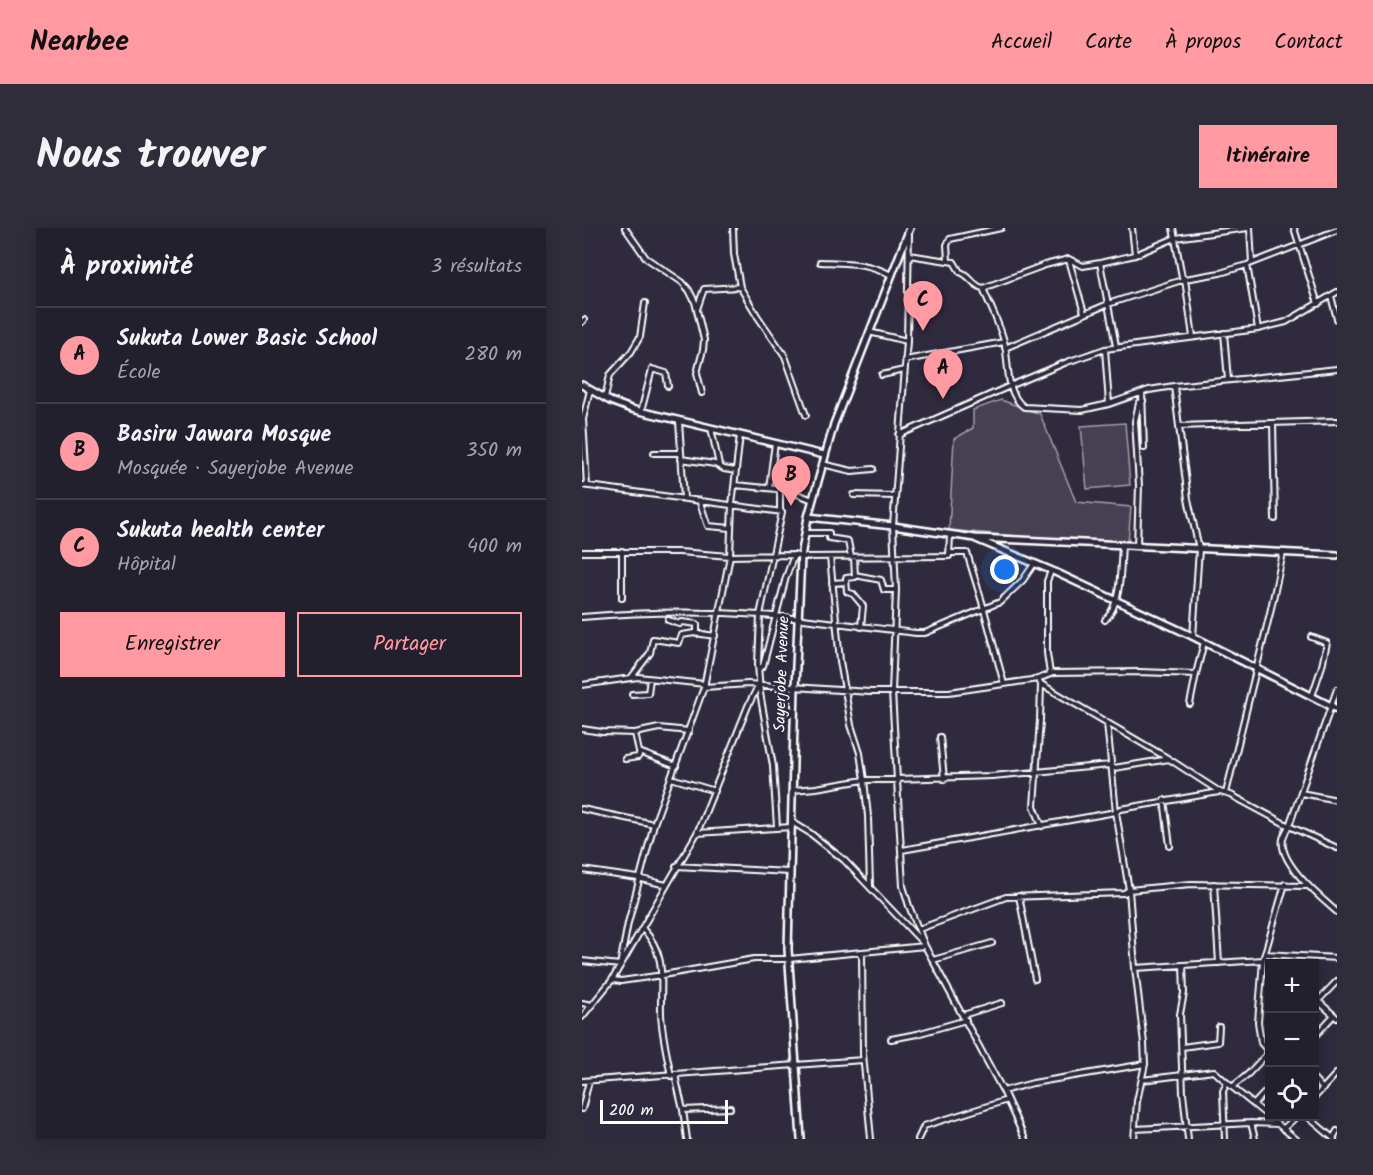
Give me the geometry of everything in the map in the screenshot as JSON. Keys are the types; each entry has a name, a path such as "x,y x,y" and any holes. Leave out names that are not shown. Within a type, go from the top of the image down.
{"street":[{"path":"626,228 646,258 682,282 689,290 697,310 704,340 697,373 702,393"},
{"path":"733,228 734,254 740,286 785,356 806,415"},
{"path":"948,260 947,245 950,239 1001,228"},
{"path":"1132,228 1135,255"},
{"path":"1173,228 1182,276 1185,279 1193,337"},
{"path":"909,255 954,262 960,272 983,288 1045,265 1069,260 1083,266 1100,263 1135,255 1175,238 1249,228 1252,263"},
{"path":"1294,228 1318,304"},
{"path":"909,229 907,341 893,526 896,590 892,692 903,886 925,946 1003,1091 1025,1139"},
{"name":"Sayerjobe Avenue","path":"801,1139 789,959 797,620 801,557 808,517 824,454 841,402 909,229"},
{"path":"1005,348 1108,304 1185,279 1220,273 1246,265 1337,230"},
{"path":"1069,260 1083,313"},
{"path":"820,262 867,264 891,275"},
{"path":"1100,263 1116,346"},
{"path":"1246,265 1258,329"},
{"path":"697,310 704,289 740,286"},
{"path":"983,288 1004,342 1010,386 1017,402 1024,407 1082,410 1109,404 1149,390 1337,369"},
{"path":"899,435 1067,362 1106,349 1258,329 1286,322 1337,292"},
{"path":"1331,296 1337,319"},
{"path":"605,398 610,375 631,352 640,337 645,303"},
{"path":"869,332 907,341"},
{"path":"1224,333 1228,380"},
{"path":"905,360 1004,342"},
{"path":"1106,349 1109,404"},
{"path":"641,412 652,369 666,373 668,386"},
{"path":"882,375 904,370"},
{"path":"582,385 605,398 641,412 824,454"},
{"path":"1174,386 1188,500 1199,549 1193,637"},
{"path":"590,390 583,419 584,485 780,511"},
{"path":"1142,393 1144,448"},
{"path":"1137,547 1139,486 1135,421 1139,403 1143,401"},
{"path":"679,421 684,498"},
{"path":"1179,426 1337,421"},
{"path":"1273,423 1275,519"},
{"path":"711,428 719,466"},
{"path":"620,965 638,878 654,824 704,685 730,556 732,505 740,434"},
{"path":"769,488 775,443"},
{"path":"654,453 680,453"},
{"path":"681,459 736,471"},
{"path":"822,464 852,471 873,469"},
{"path":"735,485 787,490 813,500"},
{"path":"777,827 773,766 759,684 758,664 760,615 782,512 780,511 780,490"},
{"path":"854,495 895,496"},
{"path":"699,500 708,526 731,528"},
{"path":"808,517 975,538 1337,555"},
{"path":"805,532 829,533 830,538 848,541 855,575"},
{"path":"582,552 679,552 730,556 794,555 801,557 949,556 950,535"},
{"path":"975,538 1204,642 1337,709"},
{"path":"1106,620 1111,615 1115,601 1122,546"},
{"path":"622,552 622,598"},
{"path":"949,553 967,553 1004,684"},
{"path":"1226,793 1283,553"},
{"path":"760,668 764,666 794,555"},
{"path":"830,557 835,623 851,725 860,753 864,780 868,816 870,886"},
{"path":"582,616 720,613 776,616 926,633 984,610 1006,597 1023,580 1034,564"},
{"path":"1050,674 1047,653 1047,581 1051,571"},
{"path":"861,627 863,606 853,594 847,592 846,578 855,577 855,575 881,580 884,590 896,590"},
{"path":"832,583 846,582"},
{"path":"668,620 680,624 682,622 698,624 697,634"},
{"path":"630,679 650,653 653,639 679,643 682,635 715,636"},
{"path":"1311,638 1327,643 1311,697"},
{"path":"1190,704 1204,642"},
{"path":"582,685 630,679 651,679 704,685 759,684 795,688 949,692 1038,678 1050,674 1139,672 1196,674"},
{"path":"1038,678 1041,684 1034,807 1042,826"},
{"path":"632,694 648,693 651,679"},
{"path":"582,1017 612,980 697,833 759,684"},
{"path":"1041,684 1169,759 1220,792"},
{"path":"1337,689 1283,838 1283,846 1306,886 1337,912"},
{"path":"1107,723 1116,812 1129,890 1144,1043 1145,1064 1137,1101 1134,1139"},
{"path":"582,729 635,733 659,728 689,731"},
{"path":"635,733 640,753"},
{"path":"940,736 944,779"},
{"path":"640,753 676,766"},
{"path":"625,759 638,757 640,753"},
{"path":"793,790 864,780 944,779 1110,765 1114,768 1169,759"},
{"path":"671,778 715,791"},
{"path":"902,850 1116,812 1164,800 1220,792 1337,848"},
{"path":"1301,793 1337,800"},
{"path":"1164,800 1170,846"},
{"path":"582,809 654,824"},
{"path":"697,833 792,825 829,847 870,886 925,946"},
{"path":"676,866 790,872"},
{"path":"582,870 638,878 666,885"},
{"path":"919,929 1006,897 1124,893 1129,890 1191,884 1306,886"},
{"path":"1214,884 1219,963"},
{"path":"1265,1048 1258,1035 1264,957 1285,884"},
{"path":"1019,896 1035,979"},
{"path":"643,928 659,954 663,975 661,1013 673,1075 683,1110 687,1139"},
{"path":"933,960 992,943"},
{"path":"612,980 621,981 663,975 754,959 789,959 925,946"},
{"path":"862,952 863,1060 871,1139"},
{"path":"1135,968 1219,963 1264,957 1337,958"},
{"path":"582,961 620,965"},
{"path":"1183,965 1184,993 1180,1014 1182,1076 1188,1139"},
{"path":"1319,1000 1337,981"},
{"path":"582,1003 592,1005"},
{"path":"963,1015 1002,1003"},
{"path":"1319,1005 1335,1017 1319,1032"},
{"path":"891,1039 966,1020"},
{"path":"1182,1047 1218,1042 1219,1027"},
{"path":"1232,1087 1265,1056"},
{"path":"582,1082 863,1060"},
{"path":"1003,1091 1033,1083 1145,1064"},
{"path":"1142,1080 1214,1071 1296,1139"},
{"path":"1319,1093 1337,1073"},
{"path":"582,1109 589,1081"},
{"path":"1226,1139 1223,1091 1227,1083"},
{"path":"1319,1085 1323,1089"},
{"path":"1254,1104 1265,1092"},
{"path":"918,1139 924,1126 1007,1100"},
{"path":"683,1110 730,1108"},
{"path":"1283,1129 1292,1121"},
{"path":"1313,1121 1334,1138 1337,1131"},
{"path":"1135,1129 1251,1123 1277,1124"},
{"path":"1251,1123 1255,1139"}],"shaded area":[{"path":"1001,400 1040,414 1076,502 1131,507 1128,542 949,530 954,439 973,428 973,410"},
{"path":"1125,423 1130,485 1087,489 1081,426"}],"place":[{"name":"Sukuta health center","path":"923,331"},
{"name":"Sukuta Lower Basic School","path":"943,399"},
{"name":"Basiru Jawara Mosque","path":"791,506"}]}
